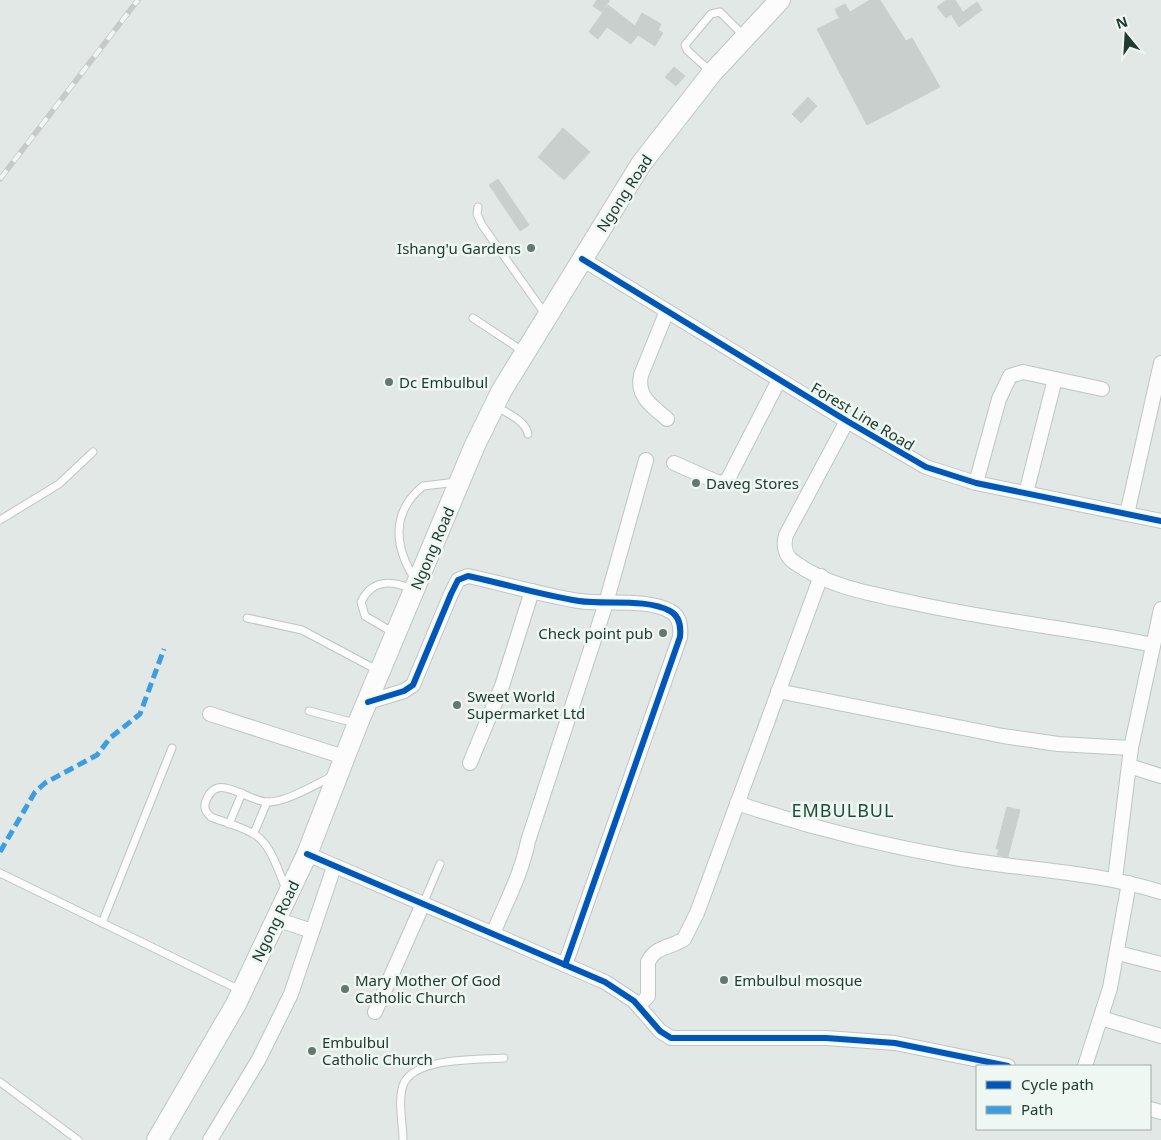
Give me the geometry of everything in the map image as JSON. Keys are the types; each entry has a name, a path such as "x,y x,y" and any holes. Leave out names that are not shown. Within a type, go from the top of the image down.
{"main road":[{"name":"Ngong Road","path":"157,1140 242,991 308,854 358,723 474,445 494,405 641,164 712,73 780,0"}],"street":[{"name":"Forest Line Road","path":"582,259 847,422 926,467 976,483 1161,521"},
{"path":"667,312 640,374 638,385 640,394 667,419"},
{"path":"1127,514 1161,363"},
{"path":"976,483 1000,399 1008,378 1023,372 1102,388"},
{"path":"1026,493 1055,379"},
{"path":"674,463 719,483 727,481 779,380"},
{"path":"847,422 785,540 787,553 794,562 855,591 937,609 1020,624 1096,633 1155,653"},
{"path":"493,934 524,861 528,841 606,603 646,460"},
{"path":"368,702 404,691 413,685 458,580 468,576 580,601 638,604 670,611 675,615 680,624 680,637 565,965"},
{"path":"639,1006 648,996 648,965 650,958 661,948 684,939 697,913 821,576"},
{"path":"470,763 502,686 532,590"},
{"path":"1115,879 1131,748 1155,653 1161,609"},
{"path":"778,691 1003,736 1058,744 1131,748"},
{"path":"210,714 341,766"},
{"path":"1129,766 1161,776"},
{"path":"737,803 805,825 954,858 1115,879 1161,892"},
{"path":"308,854 334,867 614,986 639,1006 660,1031 671,1038 796,1037 895,1043 1003,1065"},
{"path":"210,1140 274,1030 291,994 334,867"},
{"path":"1085,1065 1101,1018 1118,954 1129,883"},
{"path":"374,1012 423,904"},
{"path":"276,919 312,931"},
{"path":"1118,954 1161,964"},
{"path":"1101,1018 1161,1036"}],"lane":[{"path":"712,73 687,50 685,45 687,40 715,12 720,12 745,36"},
{"path":"478,206 477,214 482,225 547,316"},
{"path":"473,318 525,352"},
{"path":"494,405 521,423 527,429 528,434"},
{"path":"0,520 59,484 93,452"},
{"path":"416,587 404,562 399,544 399,529 406,504 423,486 460,482"},
{"path":"396,634 365,616 361,602 373,586 384,582 416,587"},
{"path":"246,618 302,630 380,672"},
{"path":"308,711 358,723"},
{"path":"102,923 172,748"},
{"path":"288,894 270,853 254,833 211,817 206,813 205,806 211,791 217,787 267,802 284,798 341,766"},
{"path":"229,824 242,793"},
{"path":"254,833 267,802"},
{"path":"423,904 440,864"},
{"path":"0,873 242,991"},
{"path":"403,1140 401,1094 404,1083 412,1073 426,1065 504,1058"},
{"path":"0,1082 78,1140"}],"building":[{"path":"597,0 610,0 602,12 593,6"},
{"path":"870,0 880,0 906,41 912,38 940,87 867,125 817,29 839,18 835,9 845,4 850,12"},
{"path":"946,0 955,0 963,12 977,2 982,10 959,27 951,14 946,18 937,7"},
{"path":"608,5 635,26 642,13 661,24 658,30 663,33 655,46 638,35 631,44 607,27 598,39 589,32"},
{"path":"674,67 685,76 676,86 665,77"},
{"path":"808,97 817,106 801,123 792,114"},
{"path":"563,128 590,152 564,180 538,157"},
{"path":"498,179 529,225 520,231 489,185"},
{"path":"1007,807 1020,810 1008,857 997,855 999,849 996,849"}],"railway":[{"path":"0,179 138,0"}],"marked path":[{"path":"0,852 35,792 45,783 97,755 110,738 140,714 164,649"}],"cycle path":[{"path":"582,259 847,421 926,467 976,483 1161,521"},
{"path":"368,702 404,691 413,685 458,580 468,576 579,601 638,603 660,607 676,616 680,626 680,637 565,965"},
{"path":"307,854 605,982 634,1001 660,1031 671,1038 826,1038 895,1043 1003,1065"}],"place":[{"name":"Ishang'u Gardens","path":"531,248"},
{"name":"Dc Embulbul","path":"389,382"},
{"name":"Daveg Stores","path":"696,483"},
{"name":"Check point pub","path":"663,633"},
{"name":"Sweet World Supermarket Ltd","path":"457,705"},
{"name":"Embulbul mosque","path":"724,980"},
{"name":"Mary Mother Of God Catholic Church","path":"345,989"},
{"name":"Embulbul Catholic Church","path":"312,1051"}],"district":[{"name":"EMBULBUL","path":"843,810"}]}
